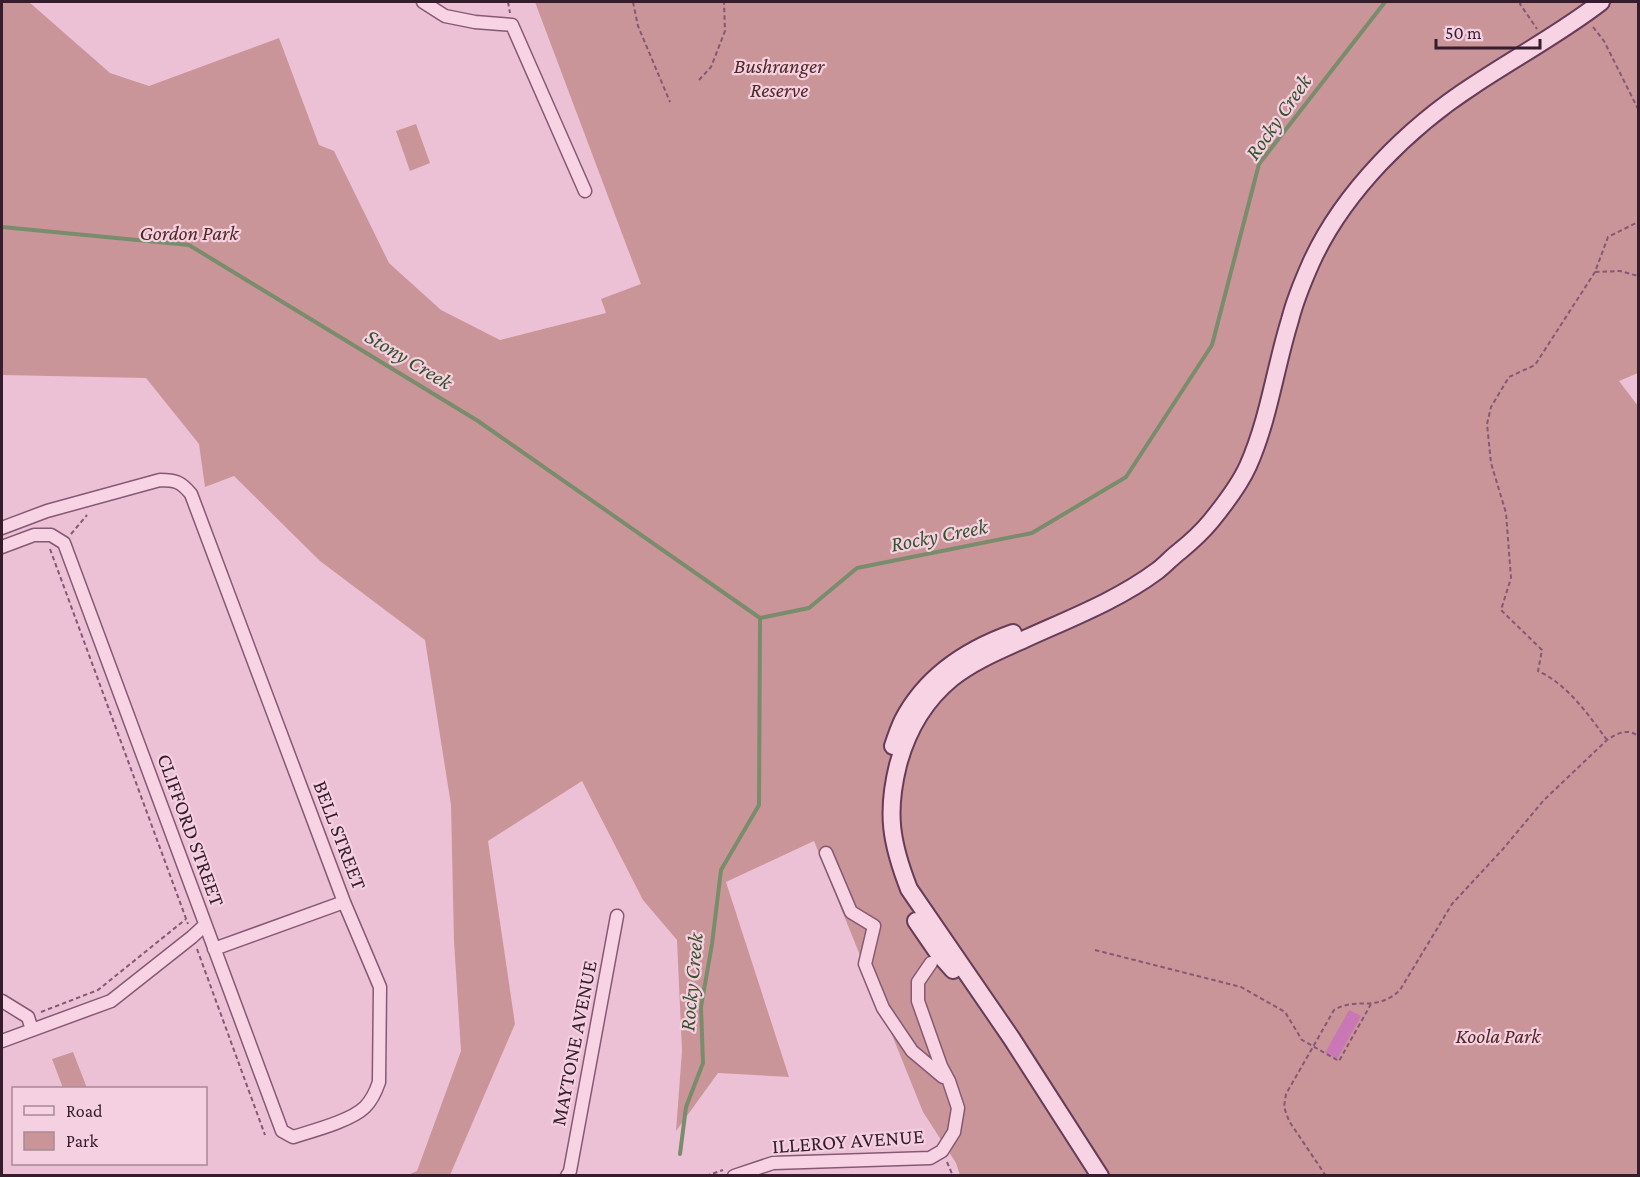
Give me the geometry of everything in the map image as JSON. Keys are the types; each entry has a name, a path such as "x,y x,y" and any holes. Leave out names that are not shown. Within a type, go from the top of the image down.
{"main road":[{"path":"1100,1176 1011,1039 938,953 900,896 887,864 880,822 881,786 902,720 920,694 944,669 973,650 1005,636 1100,604 1157,571 1209,524 1247,470 1258,442 1266,419 1290,317 1308,271 1323,240 1362,183 1396,147 1436,112 1472,86 1545,42 1601,2"}],"street":[{"path":"423,2 445,16 475,22 512,25 585,191"},
{"name":"BELL STREET","path":"102,496 160,480 172,480 184,485 190,494 344,902 380,987 380,1082 374,1094 353,1116 293,1137 282,1131"},
{"path":"2,528 47,511 102,496"},
{"path":"2,547 34,535 51,535 64,543"},
{"name":"CLIFFORD STREET","path":"64,543 282,1131"},
{"path":"826,853 851,912 874,926 865,964 883,1008 912,1051 949,1081"},
{"path":"214,949 344,902"},
{"name":"MAYTONE AVENUE","path":"567,1176 570,1172 617,916"},
{"path":"2,1041 111,1002 205,925"},
{"name":"ILLEROY AVENUE","path":"734,1176 773,1162 930,1158 942,1151 954,1132 958,1108 918,1001 918,982 931,963"},
{"path":"2,1001 28,1017 32,1030"}],"path":[{"path":"633,2 638,26 670,102"},
{"path":"699,80 711,67 725,31 724,2"},
{"path":"1521,2 1545,42"},
{"path":"1584,15 1604,41 1638,109"},
{"path":"1607,740 1588,714 1553,678 1538,671 1542,650 1501,610 1511,578 1506,513 1491,463 1486,424 1491,406 1509,377 1535,365 1595,272 1608,237 1638,222"},
{"path":"1595,272 1620,271 1638,276"},
{"path":"64,543 102,496"},
{"path":"47,542 265,1135"},
{"path":"1326,1176 1289,1121 1284,1107 1286,1094 1334,1010 1344,1004 1371,1004 1390,999 1400,990 1452,904 1544,800 1607,740 1624,732 1633,732 1638,736"},
{"path":"28,1017 98,990 186,919"},
{"path":"1095,950 1241,987 1285,1012 1302,1040 1339,1061 1371,1004"},
{"path":"945,1158 953,1176"}],"green space":[{"path":"2,2 29,2 110,73 149,86 279,38 319,145 334,151 389,263 441,310 500,340 606,313 601,299 641,284 535,2 1638,2 1638,373 1619,381 1638,406 1638,1175 960,1175 956,1163 923,1112 814,841 726,882 789,1077 718,1073 676,1131 682,1051 677,940 643,900 582,781 488,841 515,1024 450,1175 408,1175 417,1171 461,1051 454,941 451,805 425,640 320,561 234,476 205,487 199,444 146,378 2,375"},
{"path":"416,124 430,163 410,171 396,131"},
{"path":"73,1052 87,1087 63,1087 52,1059"}],"building":[{"path":"1349,1010 1361,1016 1337,1059 1325,1053"}],"waterway":[{"name":"Rocky Creek","path":"680,1154 686,1107 703,1063 701,1007 721,870 759,805 760,618 809,608 857,568 1032,533 1126,477 1212,345 1259,164 1385,2"},
{"name":"Stony Creek","path":"2,227 189,245 478,421 760,618"}],"park label":[{"name":"Bushranger Reserve","path":"779,78"},
{"name":"Gordon Park","path":"189,233"},
{"name":"Koola Park","path":"1498,1036"}]}
